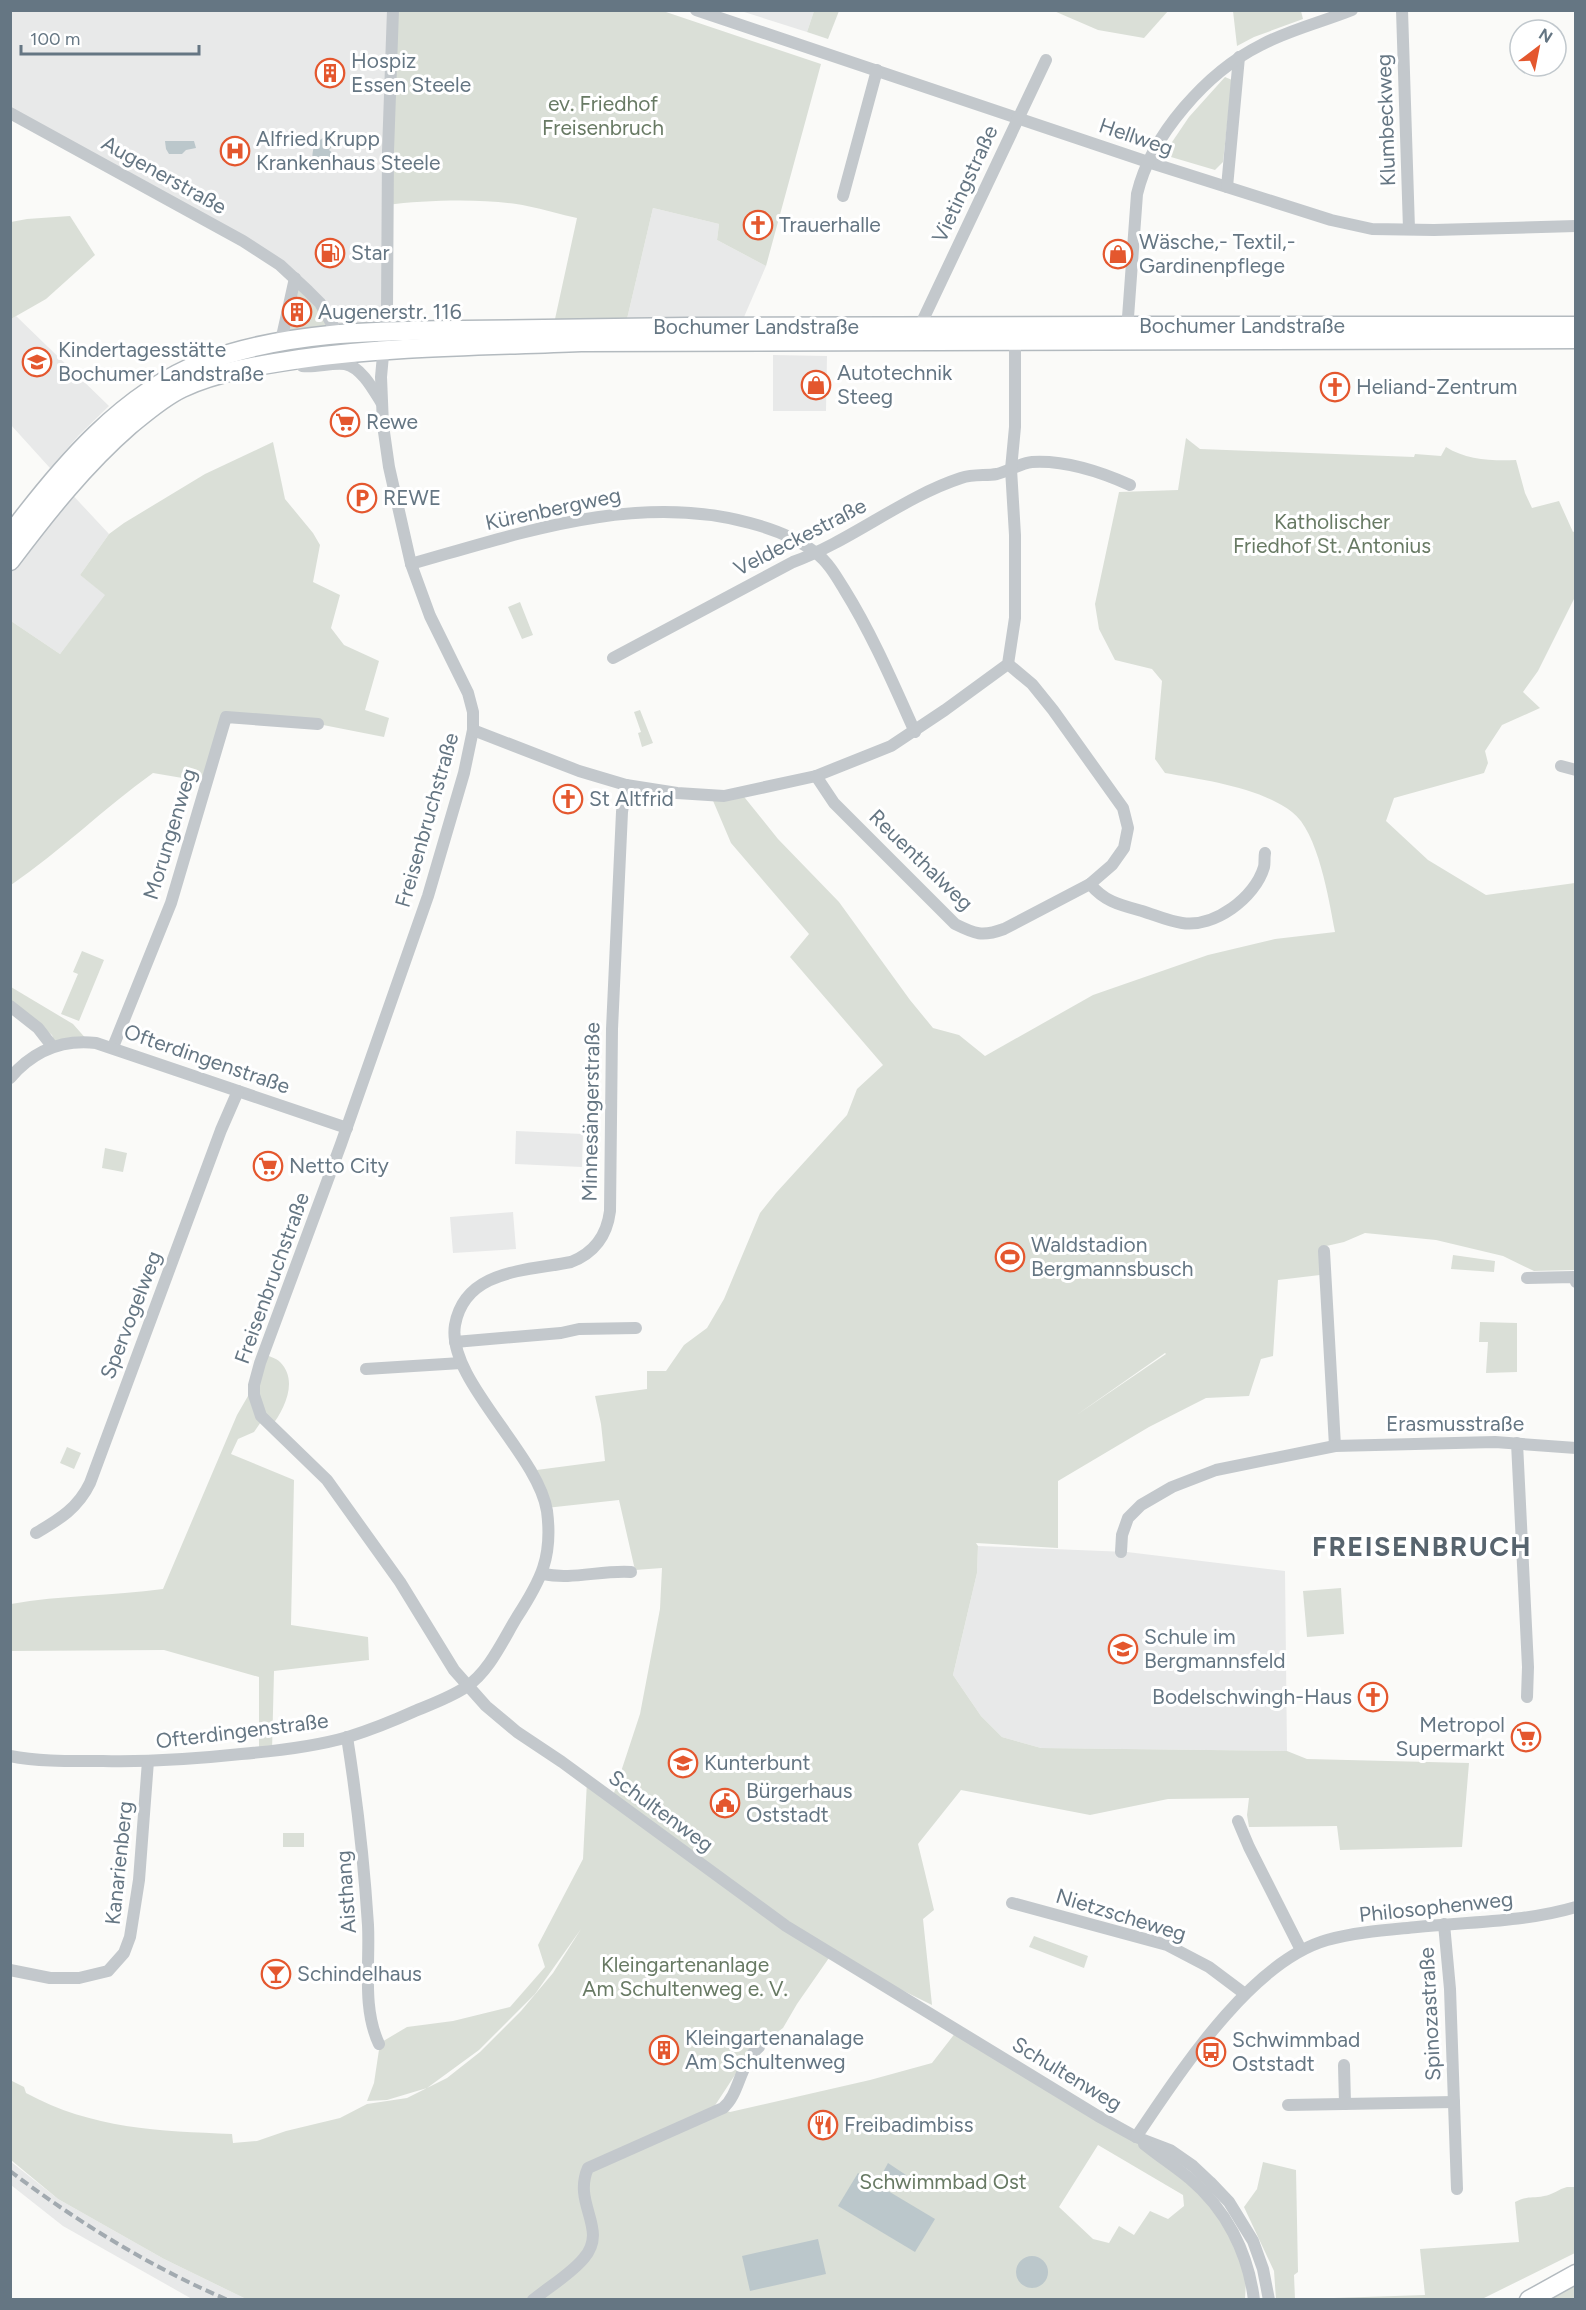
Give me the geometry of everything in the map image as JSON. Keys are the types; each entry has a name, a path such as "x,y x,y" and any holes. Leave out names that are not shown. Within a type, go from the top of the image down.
{"main road":[{"name":"Bochumer Landstraße","path":"18,526 70,485 107,445 151,408 181,388 226,372 290,361 385,340 595,328 920,326 1127,334 1575,339"},
{"name":"Bochumer Landstraße","path":"10,561 18,526 58,475 96,434 141,397 174,376 209,360 281,340 337,333 433,349 581,342 1015,341 1127,334 1575,326"},
{"path":"1529,2300 1575,2274"}],"street":[{"name":"Freisenbruchstraße","path":"259,1411 254,1395 254,1385 260,1364 347,1128 428,896 464,773 473,730 473,712 468,693 430,616 411,564 389,467 381,377 385,340 393,10"},
{"name":"Hellweg","path":"696,10 1148,162 1331,220 1372,229 1575,226"},
{"path":"1127,334 1137,194 1141,176 1172,123 1222,68 1239,57 1262,44 1352,10"},
{"name":"Klumbeckweg","path":"1402,10 1409,229"},
{"path":"1227,187 1239,57"},
{"name":"Vietingstraße","path":"920,326 1046,60"},
{"path":"843,196 877,70"},
{"name":"Augenerstraße","path":"10,113 243,241 295,278 320,303 337,333"},
{"path":"281,340 295,278"},
{"path":"473,730 579,771 626,785 678,793 721,796 816,776 891,746 915,732 1008,664 1015,618 1015,535 1011,469 1015,427 1015,341"},
{"name":"Bochumer Landstraße","path":"290,361 304,367 345,364 352,367 372,388 383,406"},
{"name":"Veldeckestraße","path":"613,658 793,562 817,553 945,485 977,474 997,474 1031,462 1083,467 1130,485"},
{"name":"Kürenbergweg","path":"411,564 560,523 623,513 704,513 732,518 777,531 817,553 831,568 868,631 915,732"},
{"name":"Reuenthalweg","path":"816,776 834,803 955,924 974,934 991,933 1004,929 1090,884 1112,865 1124,848 1128,828 1123,808 1053,710 1032,684 1008,664"},
{"name":"Morungenweg","path":"113,1047 171,903 226,717 318,724"},
{"path":"1561,766 1575,770"},
{"name":"Minnesängerstraße","path":"467,1686 485,1668 543,1574 549,1529 541,1491 461,1363 454,1332 459,1310 481,1283 492,1277 571,1262 595,1246 606,1228 610,1211 612,1014 622,812 626,785"},
{"path":"1090,884 1099,895 1114,903 1183,924 1205,922 1223,916 1241,901 1264,867 1265,854"},
{"path":"10,1006 38,1028 51,1046"},
{"name":"Ofterdingenstraße","path":"11,1077 31,1057 51,1046 88,1042 113,1047 347,1128"},
{"name":"Spervogelweg","path":"36,1533 70,1512 80,1502 90,1483 221,1130 238,1091"},
{"path":"1324,1251 1335,1446"},
{"path":"1527,1278 1574,1277 1575,1282"},
{"path":"455,1342 561,1333 579,1329 636,1328"},
{"path":"366,1369 461,1363"},
{"name":"Schultenweg","path":"259,1411 271,1427 327,1480 344,1502 400,1582 442,1653 467,1686 517,1732 562,1762 786,1926 1019,2069 1136,2137 1190,2179 1219,2209 1233,2231 1249,2268 1254,2300"},
{"path":"1517,1443 1528,1667 1527,1697"},
{"name":"Erasmusstraße","path":"1121,1552 1122,1535 1128,1518 1141,1505 1172,1488 1216,1470 1335,1446 1517,1443 1575,1448"},
{"path":"543,1574 566,1577 618,1571 631,1572"},
{"name":"Ofterdingenstraße","path":"10,1756 68,1761 148,1761 266,1752 347,1737 407,1715 467,1686"},
{"name":"Aisthang","path":"347,1737 363,1858 369,1940 370,2017 372,2030 379,2044"},
{"name":"Kanarienberg","path":"10,1970 63,1979 87,1977 108,1971 124,1953 130,1937 138,1890 148,1761"},
{"path":"1238,1821 1301,1950"},
{"name":"Nietzscheweg","path":"1012,1903 1167,1946 1209,1967 1245,1994"},
{"name":"Philosophenweg","path":"1136,2137 1183,2071 1245,1994 1301,1950 1326,1940 1365,1932 1531,1916 1575,1907"},
{"name":"Spinozastraße","path":"1444,1924 1450,1989 1457,2189"},
{"path":"533,2300 583,2259 592,2246 594,2236 582,2188 588,2168 723,2108 732,2097 744,2065 759,2047"},
{"path":"1344,2065 1345,2104"},
{"name":"Spinozastraße","path":"1288,2105 1454,2102"},
{"name":"Schultenweg","path":"1136,2137 1179,2155 1202,2174 1229,2202 1252,2241 1263,2269 1269,2300"}],"shaded area":[{"name":"Alfried Krupp Krankenhaus Steele","path":"11,11 393,11 385,331 338,333 295,277 11,112"},
{"path":"741,11 814,11 807,32"},
{"path":"330,135 336,142 329,150 338,158 328,170 320,170 312,166 314,146 319,140"},
{"path":"165,141 194,141 196,148 186,150 182,154 169,154"},
{"path":"653,208 719,224 717,240 766,266 744,317 627,319"},
{"name":"Kindertagesstätte Bochumer Landstraße","path":"16,316 109,406 50,468 11,425 11,319"},
{"path":"773,355 827,356 826,411 773,411"},
{"path":"67,489 109,534 80,575 106,595 60,654 11,621 10,562"},
{"path":"516,1131 583,1134 582,1167 515,1164"},
{"path":"513,1212 516,1249 453,1253 450,1217"},
{"name":"Schule im Bergmannsfeld","path":"978,1546 1127,1552 1285,1571 1287,1751 1041,1748 1002,1737 981,1716 953,1675 977,1573"},
{"path":"10,2161 58,2199 164,2259 246,2299 192,2299 63,2226 11,2185"},
{"path":"888,2163 906,2175 899,2187 881,2176"},
{"path":"858,2173 935,2219 915,2252 838,2206"},
{"path":"818,2239 826,2274 750,2291 742,2256"},
{"path":"1032,2256 1043,2261 1048,2272 1043,2283 1032,2288 1021,2283 1016,2272 1021,2261"}],"green space":[{"name":"ev. Friedhof Freisenbruch","path":"394,11 663,11 821,64 766,266 717,240 719,224 653,208 627,319 555,319 577,218 511,203 439,201 387,205"},
{"path":"814,11 839,11 828,39 807,32"},
{"path":"1054,11 1168,11 1144,38 1098,30"},
{"path":"1233,11 1301,11 1303,19 1254,37 1237,46"},
{"path":"1225,77 1232,80 1223,162 1215,170 1171,157 1168,148 1189,117"},
{"path":"70,216 95,255 46,299 11,319 11,222"},
{"path":"295,279 336,333 282,340"},
{"path":"1186,438 1200,449 1414,457 1415,454 1441,456 1446,447 1471,457 1516,460 1525,493 1532,508 1559,501 1573,532 1575,531 1575,597 1538,671 1523,692 1540,708 1502,725 1485,751 1488,763 1484,773 1394,798 1386,821 1428,860 1486,895 1575,883 1575,1270 1534,1271 1503,1256 1436,1240 1365,1233 1344,1242 1322,1247 1320,1275 1278,1280 1273,1356 1261,1359 1249,1396 1206,1398 1149,1427 1058,1481 1058,1548 976,1543 978,1546 977,1573 953,1675 981,1716 1002,1737 1041,1748 1287,1751 1307,1759 1469,1763 1462,1847 1340,1850 1337,1826 1249,1827 1247,1815 1249,1798 1168,1799 1090,1815 961,1790 918,1844 934,1910 923,1919 932,2005 831,1955 783,2028 750,2052 714,2107 730,2112 870,2080 932,2063 956,2032 1136,2137 1201,2190 1247,2264 1245,2299 246,2299 164,2259 58,2199 11,2160 10,2080 24,2087 26,2093 76,2114 126,2126 232,2134 233,2143 257,2141 286,2131 340,2118 367,2104 407,2098 427,2088 387,2100 367,2101 374,2083 380,2043 407,2027 453,2021 510,2007 545,1967 538,1945 583,1859 587,1781 612,1799 640,1714 660,1609 662,1568 635,1570 619,1500 546,1508 529,1471 605,1461 595,1396 647,1389 647,1371 666,1371 684,1345 707,1328 724,1299 760,1213 847,1115 857,1089 883,1065 790,957 809,934 731,843 711,796 741,793 778,839 839,902 933,1028 959,1035 985,1056 1093,995 1208,955 1275,939 1335,932 1326,885 1315,850 1309,834 1292,812 1279,803 1248,791 1165,773 1155,759 1162,681 1152,669 1115,660 1099,629 1095,604 1119,492 1178,490","holes":["1165,1353 1166,1354 1075,1416","581,1929 553,1973 521,2011 480,2052 447,2078 427,2088 479,2050 535,1994","1098,2145 1183,2195 1184,2206 1168,2219 1150,2211 1134,2235 1119,2226 1109,2243 1093,2239 1059,2207"]},
{"path":"273,442 285,499 320,545 313,582 340,595 331,628 344,645 379,661 365,710 389,718 384,737 318,724 226,717 206,782 153,773 11,885 11,621 60,654 105,595 80,575 109,534 205,474"},
{"path":"520,602 533,635 522,639 508,607"},
{"path":"640,710 653,743 642,747 638,733 641,732 634,712"},
{"path":"82,951 104,960 79,1021 61,1014 78,974 73,972"},
{"path":"11,987 73,1024 88,1041 55,1045 52,1035 11,1001"},
{"path":"105,1148 127,1153 123,1172 102,1168"},
{"path":"1453,1255 1495,1261 1494,1272 1451,1269"},
{"path":"1480,1322 1517,1323 1517,1372 1486,1373 1488,1342 1479,1342"},
{"path":"263,1354 274,1358 286,1370 288,1395 271,1427 263,1419 254,1432 238,1439 231,1454 294,1480 291,1625 368,1637 369,1660 274,1671 272,1751 259,1752 259,1677 164,1650 11,1651 11,1604 163,1589 237,1415 248,1396 254,1393"},
{"path":"67,1447 81,1453 74,1469 60,1463"},
{"path":"1341,1588 1344,1634 1307,1637 1303,1591"},
{"path":"283,1833 304,1833 304,1847 283,1847"},
{"path":"1034,1936 1088,1956 1084,1968 1029,1947"},
{"path":"1263,2162 1296,2170 1298,2272 1294,2275 1295,2299 1276,2299 1274,2271 1244,2207 1257,2189"},
{"path":"1567,2187 1575,2187 1575,2253 1482,2299 1303,2299 1425,2295 1420,2249 1519,2242 1515,2202 1547,2195"},
{"path":"1575,2285 1575,2299 1549,2299"}],"railway":[{"path":"10,2171 61,2208 115,2242 171,2273 228,2300"}],"place":[{"name":"Hospiz Essen Steele","path":"330,73"},
{"name":"Alfried Krupp Krankenhaus Steele","path":"235,151"},
{"name":"Trauerhalle","path":"758,225"},
{"name":"Star","path":"330,253"},
{"name":"Wäsche,- Textil,- Gardinenpflege","path":"1118,254"},
{"name":"Augenerstr. 116","path":"297,312"},
{"name":"Kindertagesstätte Bochumer Landstraße","path":"37,362"},
{"name":"Autotechnik Steeg","path":"816,385"},
{"name":"Heliand-Zentrum","path":"1335,387"},
{"name":"Rewe","path":"345,422"},
{"name":"REWE","path":"362,498"},
{"name":"St Altfrid","path":"568,799"},
{"name":"Netto City","path":"268,1166"},
{"name":"Waldstadion Bergmannsbusch","path":"1010,1257"},
{"name":"Schule im Bergmannsfeld","path":"1123,1649"},
{"name":"Bodelschwingh-Haus","path":"1373,1697"},
{"name":"Metropol Supermarkt","path":"1526,1737"},
{"name":"Kunterbunt","path":"683,1763"},
{"name":"Bürgerhaus Oststadt","path":"725,1803"},
{"name":"Schindelhaus","path":"276,1974"},
{"name":"Kleingartenanalage Am Schultenweg","path":"664,2050"},
{"name":"Schwimmbad Oststadt","path":"1211,2052"},
{"name":"Freibadimbiss","path":"823,2125"}],"district":[{"name":"FREISENBRUCH","path":"1422,1547"}],"park label":[{"name":"Katholischer Friedhof St. Antonius","path":"1332,534"},
{"name":"Kleingartenanlage Am Schultenweg e. V.","path":"685,1977"},
{"name":"Schwimmbad Ost","path":"943,2182"}]}
